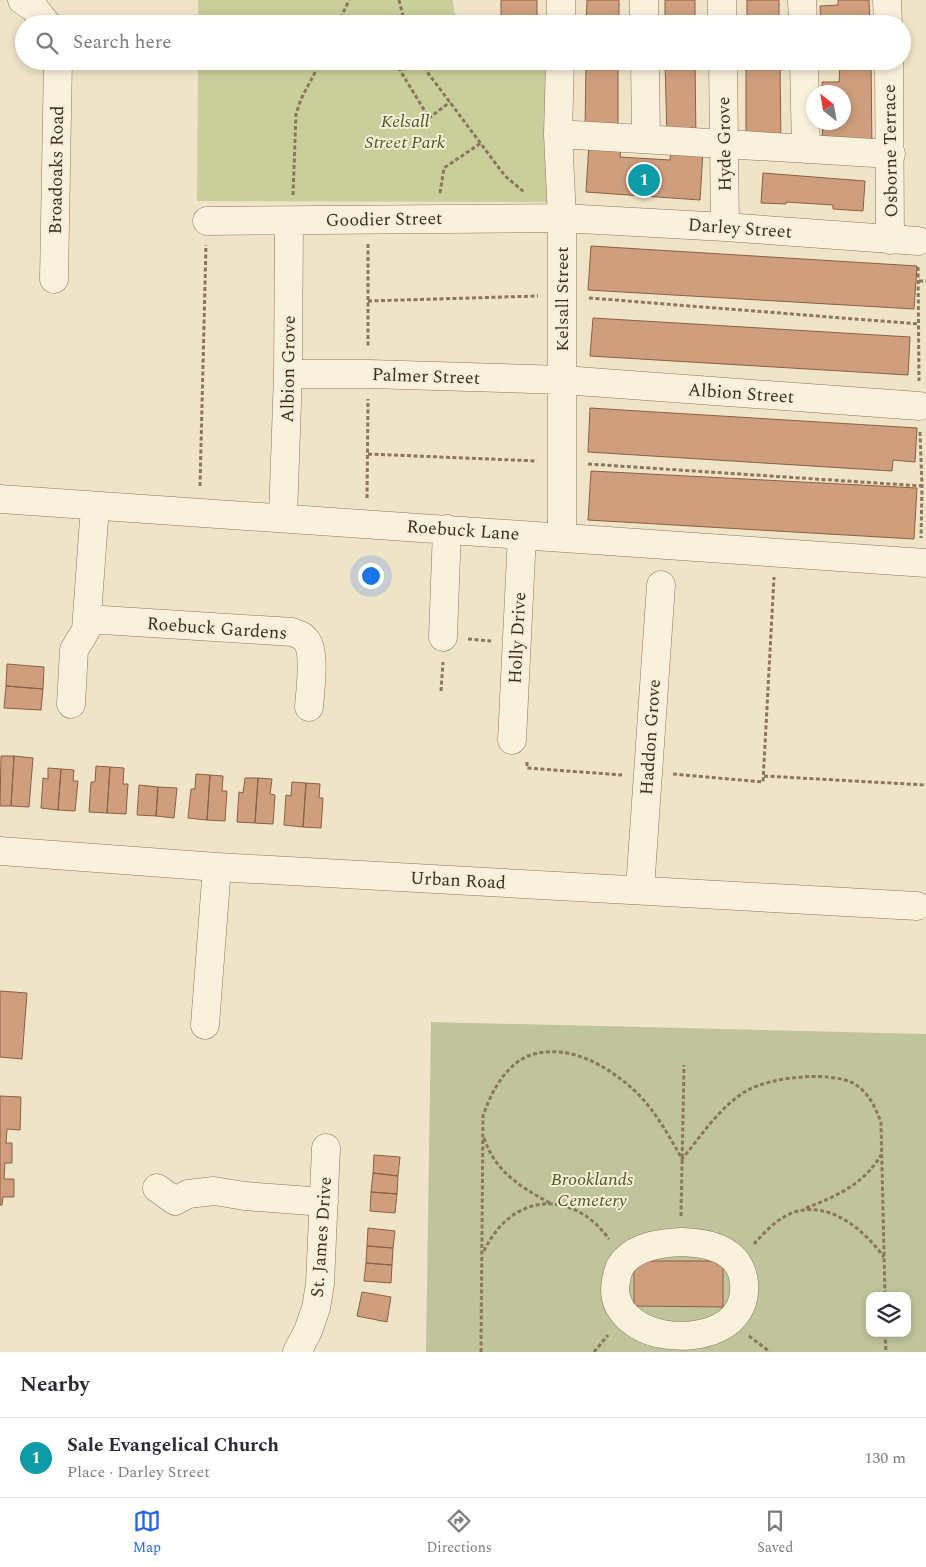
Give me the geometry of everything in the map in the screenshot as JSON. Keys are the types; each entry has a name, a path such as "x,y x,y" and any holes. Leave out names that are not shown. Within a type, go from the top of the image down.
{"street":[{"path":"22,0 34,8 40,15"},
{"path":"560,15 561,0"},
{"path":"644,0 644,15"},
{"path":"722,0 722,15"},
{"path":"802,0 803,15"},
{"path":"887,0 888,15"},
{"name":"Broadoaks Road","path":"54,279 58,70"},
{"name":"Kelsall Street","path":"560,70 558,134 562,218 562,537"},
{"path":"645,70 646,139"},
{"name":"Hyde Grove","path":"723,70 725,227"},
{"path":"804,70 806,149"},
{"name":"Osborne Terrace","path":"889,70 890,240"},
{"path":"558,134 890,154"},
{"name":"Goodier Street","path":"207,221 562,218"},
{"name":"Darley Street","path":"562,218 725,227 918,242"},
{"name":"Albion Grove","path":"283,517 288,374 289,221"},
{"name":"Palmer Street","path":"288,374 369,374 563,380"},
{"name":"Albion Street","path":"563,380 919,406"},
{"name":"Roebuck Lane","path":"0,499 283,517 926,563"},
{"path":"71,704 74,650 86,630 95,506"},
{"path":"444,637 447,529"},
{"name":"Holly Drive","path":"520,749 522,535"},
{"name":"Haddon Grove","path":"640,890 661,585"},
{"name":"Roebuck Gardens","path":"87,619 300,634 306,640 311,655 309,708"},
{"name":"Urban Road","path":"0,851 218,867 917,906"},
{"path":"206,1025 198,986 218,867"},
{"name":"St. James Drive","path":"298,1352 316,1308 320,1284 326,1148"},
{"path":"170,1204 188,1194 214,1191 245,1196 324,1202"},
{"path":"681,1242 712,1246 728,1254 738,1264 744,1276 745,1291 740,1307 733,1320 708,1332 693,1335 679,1344 662,1334 634,1323 623,1314 617,1302 614,1288 623,1261 635,1252 665,1243 681,1242"}],"path":[{"path":"342,15 349,0"},
{"path":"399,0 403,15"},
{"path":"289,221 293,197 296,114 300,99 316,70"},
{"path":"400,70 429,118 450,102"},
{"path":"426,70 504,176 524,193"},
{"path":"435,218 444,168 481,143"},
{"path":"199,512 207,221"},
{"path":"919,280 926,281"},
{"path":"368,301 562,296 919,324"},
{"path":"368,454 563,462 922,486"},
{"path":"520,749 527,768 624,775 648,772 763,782 776,552"},
{"path":"764,776 926,785"},
{"path":"481,1352 483,1116 489,1099 508,1070 520,1060 534,1054 563,1053 580,1056 598,1064 616,1075 638,1093 663,1125 682,1159"},
{"path":"681,1242 684,1065"},
{"path":"682,1159 732,1102 748,1090 772,1082 803,1078 830,1078 854,1084 864,1091 877,1111 881,1123 885,1292"},
{"path":"483,1135 488,1150 495,1162 506,1174 551,1203 577,1210 589,1217 608,1238 623,1261"},
{"path":"738,1264 763,1234 777,1222 790,1214 830,1199 846,1190 873,1168 881,1154"},
{"path":"482,1254 490,1237 509,1218 536,1206 551,1203"},
{"path":"804,1210 822,1210 851,1224 874,1244 884,1258"},
{"path":"885,1337 886,1352"}],"green space":[{"path":"198,0 453,0 455,15 198,15"},
{"name":"Kelsall Street Park","path":"198,70 546,70 551,202 197,201"},
{"name":"Brooklands Cemetery","path":"431,1022 926,1034 926,1352 426,1352"}],"building":[{"path":"501,0 537,0 537,15 501,15"},
{"path":"587,0 619,0 619,15 586,15"},
{"path":"665,0 695,0 695,15 665,15"},
{"path":"747,0 779,0 779,15 747,15"},
{"path":"838,0 869,0 870,15 820,15 820,6 838,5"},
{"path":"586,70 618,70 618,135 585,132"},
{"path":"665,70 695,70 696,141 667,138"},
{"path":"746,70 780,70 781,146 746,142"},
{"path":"840,70 871,70 872,152 822,144 823,130 851,130 851,85 822,85 822,82 839,82"},
{"path":"589,143 621,145 620,157 670,160 671,150 703,152 700,200 586,192"},
{"path":"763,173 865,181 863,211 833,209 833,205 786,202 786,204 761,203"},
{"path":"591,246 917,266 914,309 588,290"},
{"path":"593,318 910,337 908,375 590,356"},
{"path":"590,408 917,428 915,462 893,460 892,471 588,452"},
{"path":"591,471 917,488 914,539 588,520"},
{"path":"7,664 44,667 43,689 6,686"},
{"path":"6,686 43,689 41,710 4,708"},
{"path":"1,756 14,756 11,806 0,806"},
{"path":"14,756 33,758 29,807 11,806"},
{"path":"96,766 110,767 107,813 89,812 91,782 95,782"},
{"path":"110,767 124,768 123,784 128,784 126,814 107,813"},
{"path":"48,768 61,769 58,810 41,808 43,778 48,779"},
{"path":"61,769 74,770 73,781 78,781 75,811 58,810"},
{"path":"196,774 210,775 207,820 188,818 191,789 195,789"},
{"path":"210,775 223,776 222,791 227,791 225,821 207,820"},
{"path":"245,778 258,778 255,823 237,822 239,792 243,793"},
{"path":"258,778 272,779 270,794 275,795 273,824 255,823"},
{"path":"292,782 306,783 303,827 284,825 286,795 291,796"},
{"path":"306,783 320,784 319,798 323,798 321,828 303,827"},
{"path":"139,785 158,787 156,816 137,815"},
{"path":"158,787 177,788 174,818 156,816"},
{"path":"0,991 27,993 22,1059 0,1057"},
{"path":"0,1096 21,1097 20,1130 7,1129 6,1143 12,1143 12,1163 5,1163 4,1179 14,1179 14,1197 3,1197 2,1205 0,1205"},
{"path":"374,1155 400,1157 398,1176 373,1173"},
{"path":"373,1173 398,1176 397,1194 371,1192"},
{"path":"371,1192 397,1194 395,1213 370,1211"},
{"path":"368,1228 395,1231 393,1248 367,1246"},
{"path":"367,1246 393,1248 392,1265 366,1263"},
{"path":"634,1261 723,1261 723,1307 634,1306"},
{"path":"366,1263 392,1265 391,1283 364,1281"},
{"path":"362,1292 391,1297 387,1322 357,1316"}],"place":[{"name":"Sale Evangelical Church","path":"644,180"}]}
